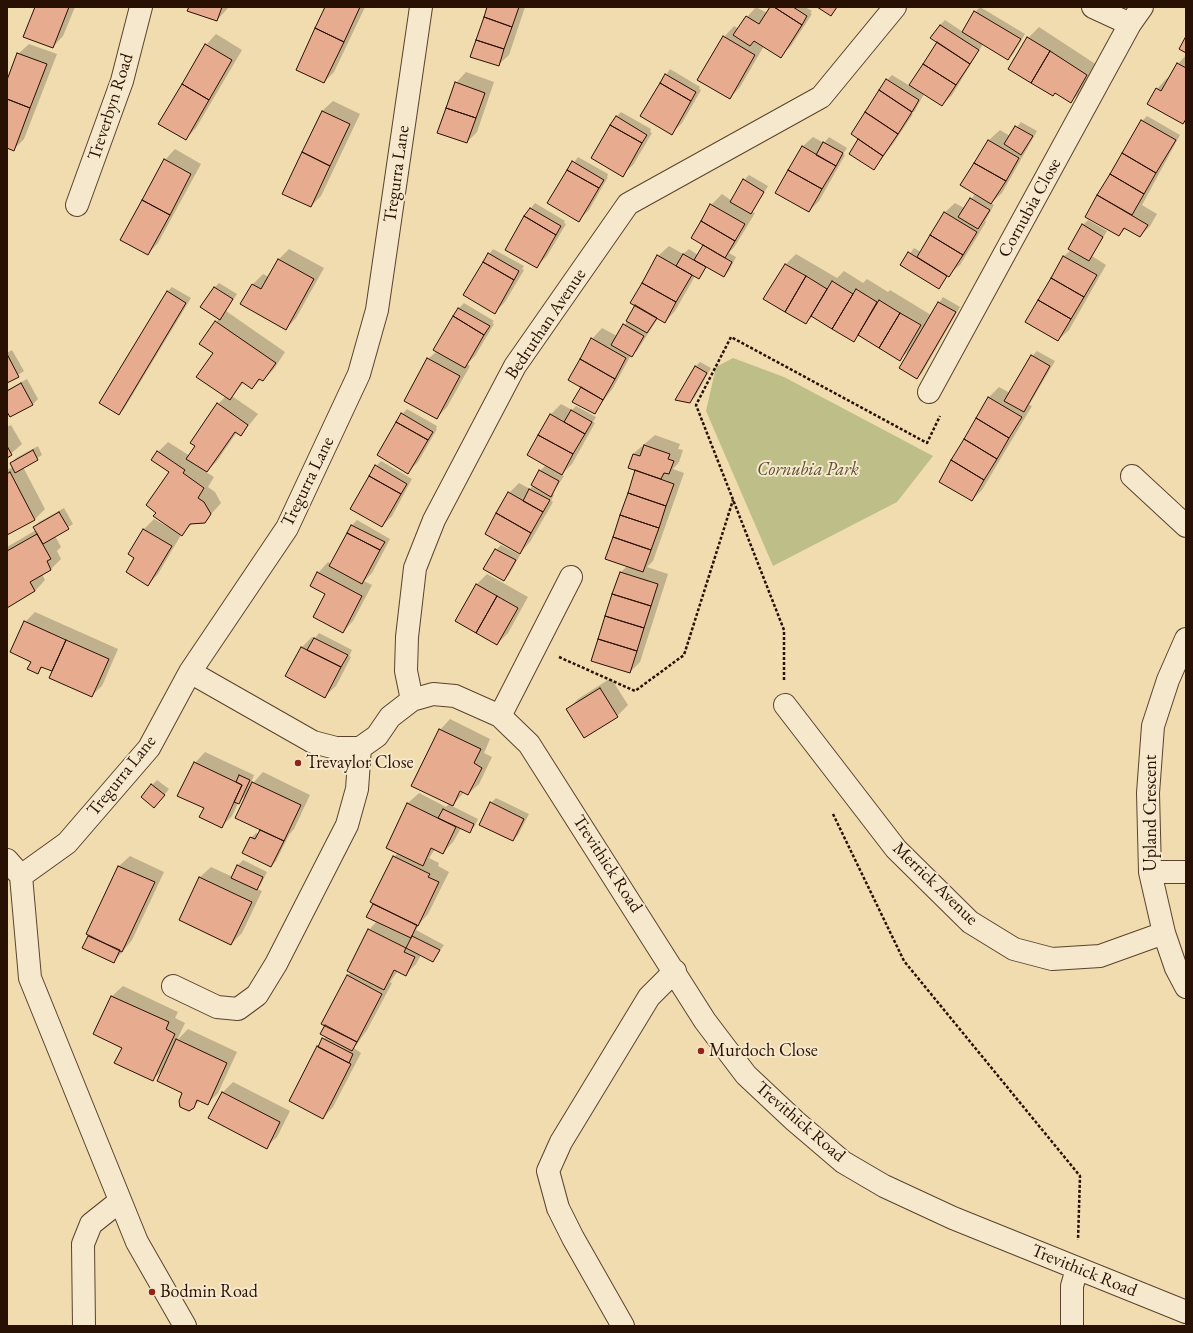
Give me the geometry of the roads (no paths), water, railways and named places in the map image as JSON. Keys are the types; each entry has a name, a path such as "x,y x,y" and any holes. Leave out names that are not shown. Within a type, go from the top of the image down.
{"street":[{"name":"Treverbyn Road","path":"77,205 122,81 141,7"},
{"name":"Tregurra Lane","path":"20,876 67,844 149,748 190,672 287,528 359,374 377,310 421,7"},
{"name":"Bedruthan Avenue","path":"412,700 406,671 407,637 411,594 415,568 434,520 520,359 628,204 821,97 895,7"},
{"name":"Cornubia Close","path":"929,392 1136,16 1093,7"},
{"path":"1132,476 1186,526"},
{"path":"500,716 571,577"},
{"name":"Upland Crescent","path":"1186,639 1168,680 1153,726 1148,793 1150,872 1164,933 1176,968 1186,987"},
{"path":"190,672 313,742 336,748 360,748 377,736 390,717 412,700"},
{"name":"Trevithick Road","path":"412,700 433,694 455,696 500,716 529,744 705,1020 746,1075 795,1121 844,1162 884,1186 946,1214 1077,1269 1186,1312"},
{"name":"Merrick Avenue","path":"785,706 896,849 970,922 1014,949 1052,959 1100,956 1164,933"},
{"path":"173,986 217,1008 238,1009 257,996 276,964 347,825 357,789 360,748"},
{"path":"7,860 20,876 30,978 137,1242 185,1326"},
{"path":"1150,872 1186,872"},
{"path":"623,1326 573,1238 558,1208 548,1171 561,1142 649,997 675,972"},
{"path":"84,1326 83,1244 91,1224 120,1201"},
{"path":"1072,1326 1072,1286 1077,1269"}],"place":[{"name":"Trevaylor Close","path":"298,763"},
{"name":"Murdoch Close","path":"701,1051"},
{"name":"Bodmin Road","path":"152,1292"}],"park label":[{"name":"Cornubia Park","path":"808,470"}]}
